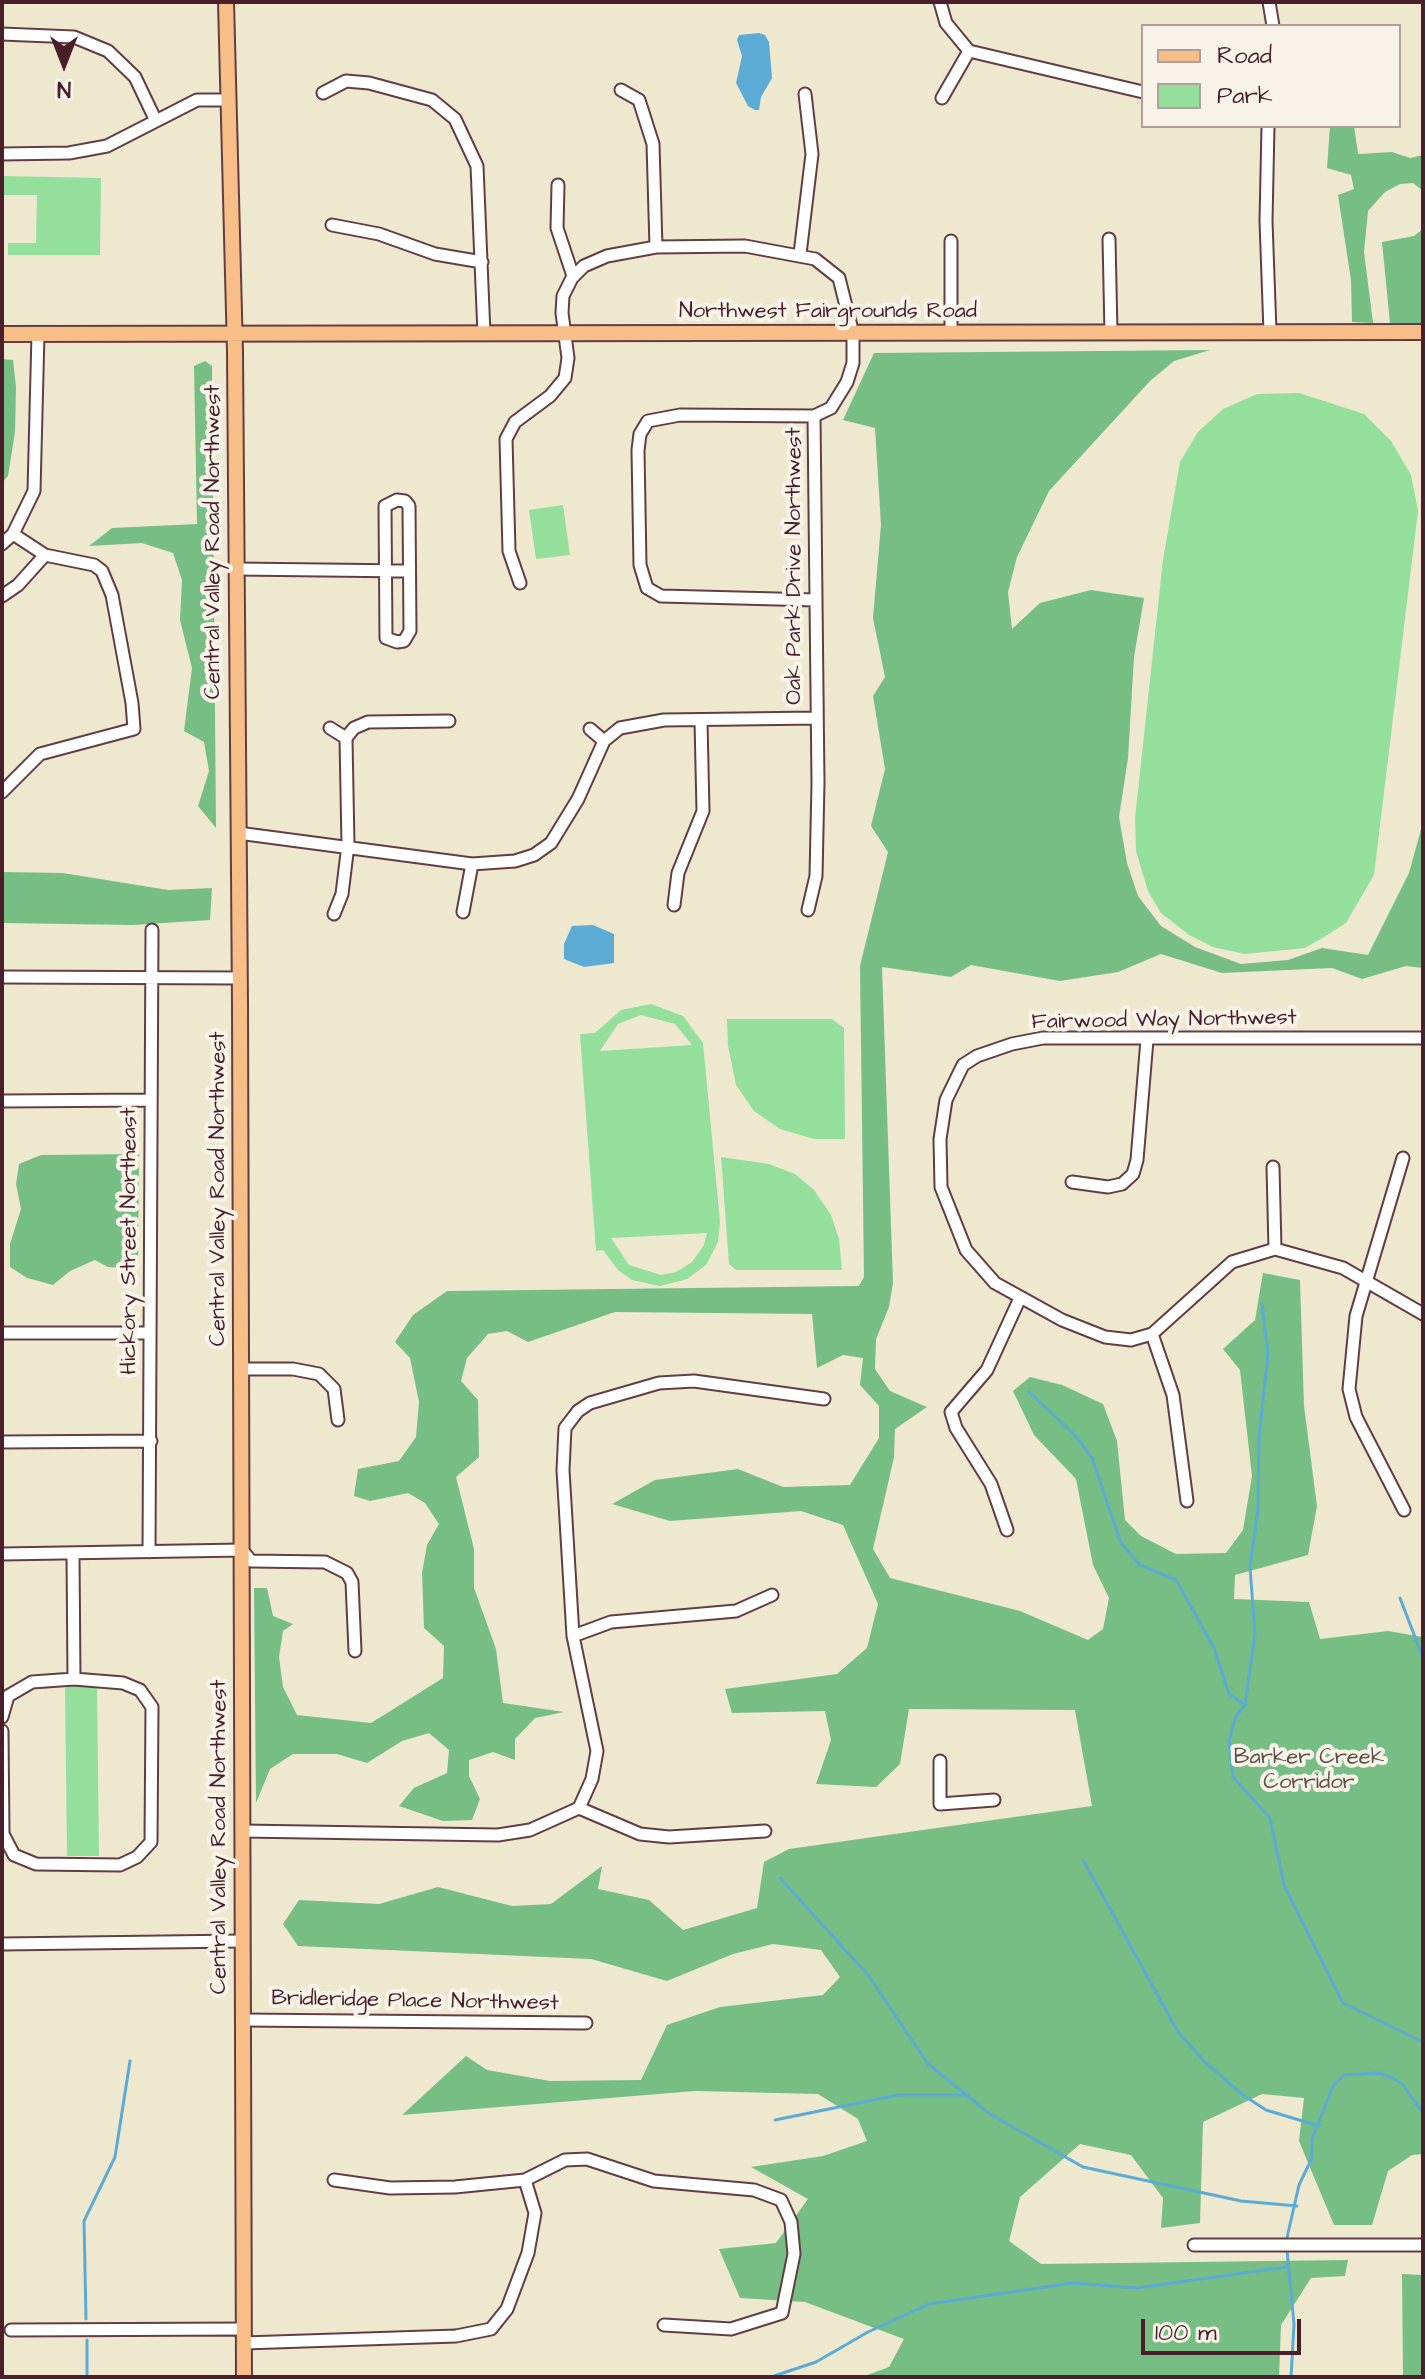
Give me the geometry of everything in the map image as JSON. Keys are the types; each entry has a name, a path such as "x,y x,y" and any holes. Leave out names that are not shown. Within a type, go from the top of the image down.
{"main road":[{"name":"Central Valley Road Northwest","path":"226,2 234,334 240,978 244,2377"},
{"name":"Northwest Fairgrounds Road","path":"2,334 1423,332"}],"street":[{"path":"940,2 946,23 969,51 1141,92"},
{"path":"1269,2 1273,24"},
{"path":"2,34 74,37 108,51 135,77 156,121"},
{"path":"942,98 969,51"},
{"path":"323,93 346,81 369,83 432,100 455,119 477,166 484,334"},
{"path":"621,90 639,100 653,144 656,247"},
{"path":"520,583 509,551 506,439 515,422 550,396 565,378 568,358 563,296 573,276 584,266 607,256 656,247 745,246 800,254 812,154 805,94"},
{"path":"2,154 69,153 107,146 197,100 228,100"},
{"path":"1268,128 1266,221 1270,332"},
{"path":"558,185 557,228 573,276"},
{"path":"332,225 379,234 435,254 482,262"},
{"path":"1109,239 1111,333"},
{"path":"951,241 951,333"},
{"name":"Oak Park Drive Northwest","path":"800,254 815,259 839,278 853,334 853,363 843,390 831,408 814,416 816,876 808,910"},
{"path":"2,544 13,534 34,491 38,334"},
{"path":"814,416 654,417 640,434 638,450 640,565 651,593 816,600"},
{"path":"397,500 405,501 409,506 409,571 410,631 404,641 397,642 386,638 385,570 385,506 397,500"},
{"path":"2,792 40,754 134,729 112,595 102,571 94,565 45,555 13,534"},
{"path":"2,596 18,585 45,555"},
{"path":"236,569 409,571"},
{"path":"238,833 348,845 472,864 515,861 534,855 551,843 578,799 604,741 620,728 635,723 816,718"},
{"path":"334,914 342,894 348,845 346,738 354,728 368,722 449,721"},
{"path":"674,905 678,873 703,811 701,721"},
{"path":"330,728 346,738"},
{"path":"590,729 604,741"},
{"path":"463,912 472,864"},
{"name":"Hickory Street Northeast","path":"149,1552 152,930"},
{"path":"2,977 240,978"},
{"name":"Fairwood Way Northwest","path":"1152,1334 1131,1340 1105,1337 1020,1298 995,1283 966,1250 947,1210 941,1187 940,1139 954,1079 963,1065 977,1056 1012,1044 1043,1038 1423,1038"},
{"path":"1072,1182 1108,1187 1122,1184 1133,1174 1147,1040"},
{"path":"2,1101 149,1100"},
{"path":"1403,1158 1356,1316 1349,1389 1356,1417 1404,1510"},
{"path":"1273,1167 1275,1249"},
{"path":"1187,1501 1173,1395 1152,1334 1232,1262 1275,1249 1328,1262 1368,1281 1423,1314"},
{"path":"1007,1530 991,1484 956,1428 951,1412 987,1370 1020,1298"},
{"path":"2,1333 150,1333"},
{"path":"241,1369 293,1369 319,1374 334,1389 338,1420"},
{"path":"242,1831 498,1835 530,1830 579,1808 592,1779 597,1751 573,1636 563,1470 565,1428 578,1411 607,1396 659,1383 694,1381 824,1399"},
{"path":"2,1442 151,1441"},
{"path":"2,1554 242,1550 251,1561 325,1562 347,1573 356,1604 355,1651"},
{"path":"73,1554 74,1679"},
{"path":"573,1636 611,1622 736,1611 772,1595"},
{"path":"2,1717 8,1696 32,1682 74,1679 123,1683 140,1690 152,1707 151,1842 137,1857 120,1865 36,1864 14,1855 3,1834 2,1731"},
{"path":"940,1761 940,1804 994,1800"},
{"path":"579,1808 640,1834 669,1837 765,1831"},
{"path":"2,1944 242,1941"},
{"name":"Bridleridge Place Northwest","path":"242,2020 586,2023"},
{"path":"334,2180 390,2188 441,2187 525,2180 565,2160 587,2159 654,2181 754,2190 781,2200 791,2222 794,2254 782,2313 731,2329 664,2325"},
{"path":"11,2330 244,2336 456,2336 491,2329 507,2309 528,2253 535,2213 525,2180"},
{"path":"1194,2245 1423,2245"}],"green space":[{"path":"1330,128 1354,128 1358,154 1392,152 1410,158 1423,155 1423,191 1413,183 1400,184 1385,192 1368,211 1364,252 1373,323 1352,322 1351,280 1338,195 1354,189 1351,175 1327,168"},
{"path":"2,176 101,178 100,255 8,255 8,243 36,243 37,195 2,195"},
{"path":"1423,229 1423,323 1390,323 1382,242 1414,236"},
{"name":"Barker Creek Corridor","path":"1210,350 1174,361 1150,381 1049,491 1017,557 1008,592 1012,629 1040,603 1091,590 1144,598 1134,657 1128,758 1119,817 1127,863 1138,896 1161,926 1195,947 1241,964 1288,960 1322,948 1368,955 1409,873 1423,822 1423,968 1406,966 1362,979 1332,968 1222,973 1161,954 1118,972 1060,981 971,965 951,977 882,967 893,1283 889,1307 876,1339 875,1369 890,1391 927,1407 895,1429 894,1457 873,1549 890,1578 1020,1611 1088,1640 1103,1629 1109,1598 1093,1565 1076,1479 1034,1435 1013,1391 1030,1377 1062,1385 1103,1404 1117,1441 1125,1520 1141,1536 1176,1554 1226,1553 1243,1530 1252,1476 1240,1370 1223,1349 1255,1320 1263,1273 1300,1280 1304,1406 1317,1506 1308,1555 1235,1575 1234,1599 1309,1602 1320,1639 1388,1631 1423,1637 1423,2154 1412,2155 1388,2171 1372,2225 1334,2225 1299,2141 1304,2098 1262,2094 1203,2122 1200,2223 1161,2228 1163,2198 1131,2155 1080,2144 1020,2197 1009,2241 1041,2264 1348,2260 1345,2276 1311,2278 1281,2325 1279,2377 862,2377 889,2367 904,2339 805,2302 740,2298 719,2249 776,2243 808,2199 751,2167 823,2156 867,2141 858,2119 818,2094 695,2091 402,2115 466,2056 487,2070 550,2081 641,2080 667,2025 720,2007 823,1995 840,1977 821,1950 773,1944 733,1954 667,1981 591,1959 298,1946 283,1924 299,1900 379,1904 438,1887 512,1906 551,1904 602,1866 598,1889 649,1900 683,1930 757,1908 764,1862 789,1849 1092,1806 1075,1710 909,1709 900,1764 876,1787 816,1784 831,1740 825,1711 732,1713 725,1689 837,1674 867,1648 878,1604 843,1525 801,1511 670,1521 612,1504 655,1480 738,1469 783,1487 850,1485 879,1438 879,1406 860,1385 863,1358 843,1355 817,1368 812,1314 615,1312 528,1342 507,1331 488,1334 467,1358 461,1381 478,1400 479,1457 456,1477 474,1549 474,1588 496,1649 503,1703 564,1712 535,1718 515,1739 515,1760 493,1752 469,1760 469,1776 480,1799 472,1820 443,1821 399,1806 414,1788 447,1773 449,1750 429,1733 402,1741 367,1763 337,1754 293,1754 270,1769 256,1803 254,1588 267,1588 273,1616 293,1624 283,1631 279,1657 283,1687 297,1715 371,1723 443,1678 444,1646 424,1628 422,1573 427,1545 439,1524 425,1503 408,1493 370,1501 354,1496 358,1469 399,1461 416,1437 419,1402 410,1358 395,1342 413,1315 447,1291 859,1286 864,1277 860,966 888,852 871,826 885,769 873,696 885,677 873,618 881,525 875,428 843,420 874,353"},
{"path":"2,359 13,360 16,387 15,432 8,476 2,483"},
{"path":"205,361 212,366 216,828 198,806 209,771 204,742 184,731 192,668 180,620 182,580 173,553 142,543 89,546 112,528 197,524 194,366"},
{"path":"1299,393 1364,414 1391,441 1411,475 1418,511 1374,875 1346,923 1324,937 1305,948 1245,954 1213,947 1189,935 1161,913 1148,891 1136,851 1135,818 1163,560 1180,462 1198,432 1223,409 1257,394"},
{"path":"563,505 570,555 536,559 529,510"},
{"path":"2,872 63,873 168,890 212,888 210,920 133,925 2,923"},
{"path":"651,1004 683,1016 703,1043 720,1222 718,1242 706,1265 687,1279 660,1286 632,1280 618,1270 603,1250 596,1251 580,1034 595,1033 621,1010","holes":["641,1015 675,1024 692,1045 600,1051 618,1024","707,1233 704,1245 692,1262 676,1272 661,1275 629,1265 611,1238"]},
{"path":"727,1019 832,1019 844,1028 845,1139 814,1139 780,1129 754,1111 736,1085 728,1046"},
{"path":"139,1154 138,1269 108,1267 95,1260 70,1271 53,1285 27,1278 10,1267 10,1244 21,1209 16,1184 19,1164 41,1155"},
{"path":"721,1157 769,1164 795,1174 814,1190 831,1215 839,1239 842,1270 736,1270 729,1264"},
{"path":"65,1686 97,1686 99,1856 67,1856"},
{"path":"1402,2274 1423,2275 1423,2377 1403,2377"}],"water":[{"path":"739,35 765,35 769,42 772,78 761,97 759,110 755,110 748,106 736,83 742,56 737,40"},
{"path":"593,925 614,934 614,963 584,967 564,959 564,944 572,926"}],"waterway":[{"path":"1262,1304 1268,1354 1259,1437 1258,1509 1250,1567 1255,1634 1245,1705 1236,1716 1229,1741 1233,1777 1270,1818 1284,1885 1343,2003 1423,2042"},
{"path":"1029,1392 1075,1435 1092,1458 1121,1543 1140,1565 1176,1580 1214,1648 1229,1694 1245,1705"},
{"path":"1400,1598 1423,1658"},
{"path":"1083,1860 1178,2032 1206,2063 1243,2095 1266,2110 1319,2126"},
{"path":"780,1878 868,1975 928,2064 990,2114 1083,2167 1241,2201 1297,2206"},
{"path":"86,2319 84,2221 115,2157 130,2061"},
{"path":"1286,2242 1299,2185 1312,2158 1312,2139 1333,2086 1344,2075 1377,2073 1391,2077 1402,2084 1423,2113"},
{"path":"775,2120 898,2095 969,2095"},
{"path":"1287,2250 1294,2324 1291,2377"},
{"path":"771,2377 816,2362 868,2332 929,2304 1073,2283 1137,2288 1287,2267"},
{"path":"87,2340 87,2377"}]}
